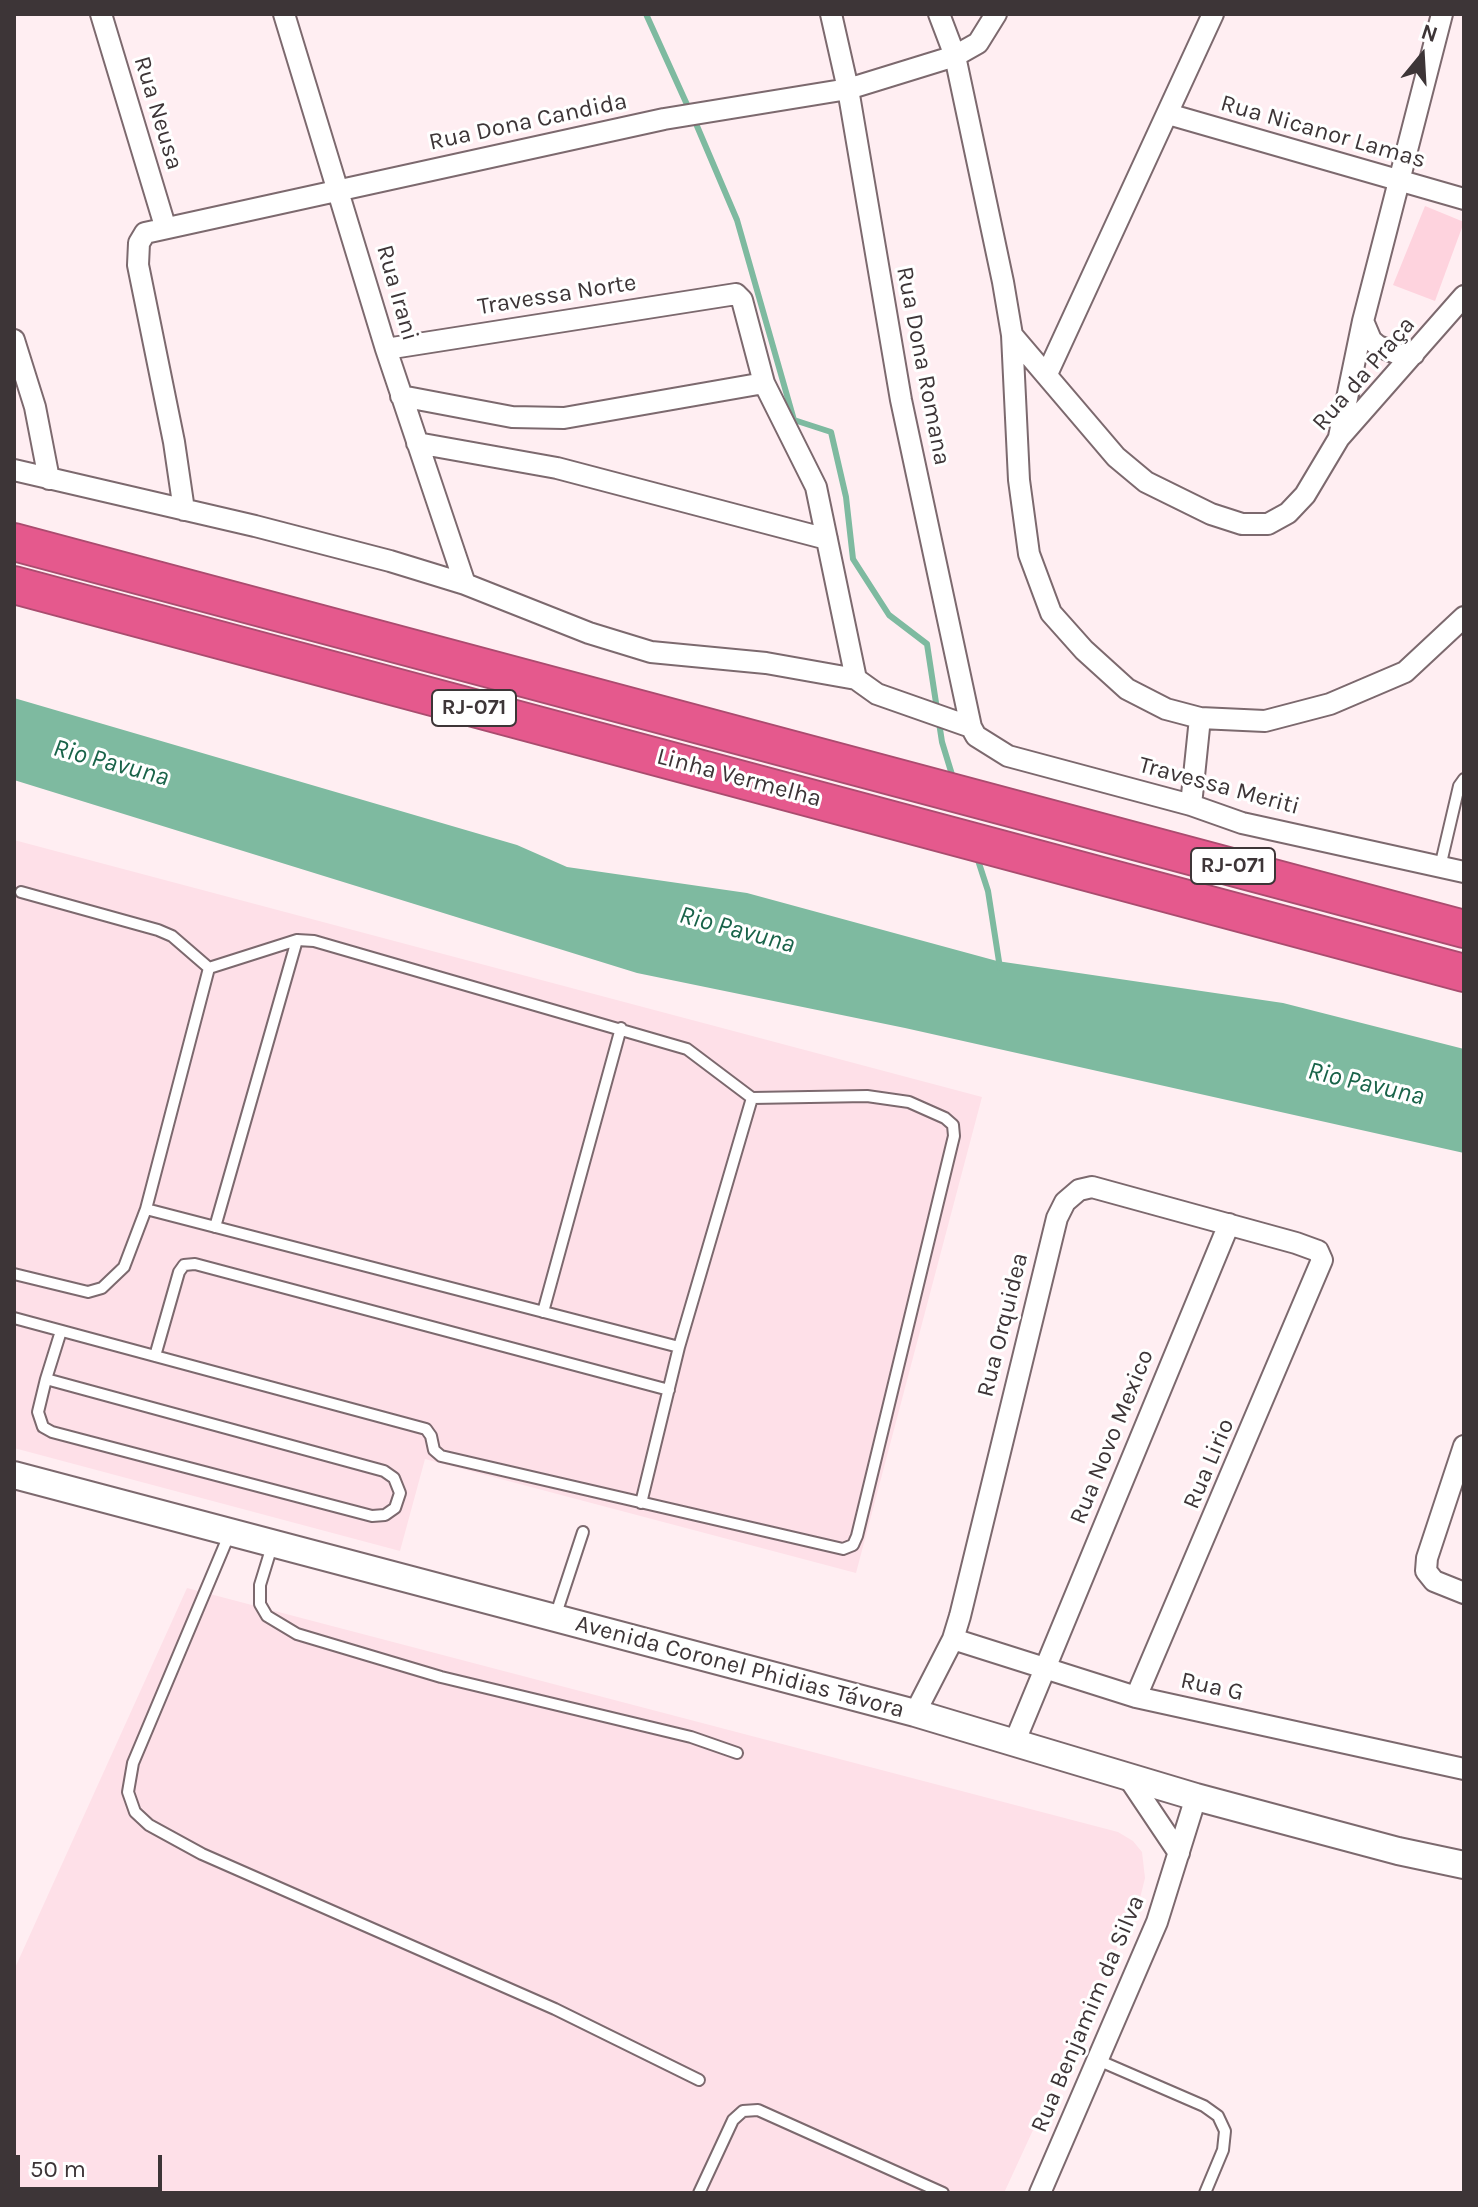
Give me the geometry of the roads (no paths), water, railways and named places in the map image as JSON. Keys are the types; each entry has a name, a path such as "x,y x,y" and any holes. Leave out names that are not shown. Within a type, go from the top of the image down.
{"highway":[{"name":"Linha Vermelha","path":"14,542 1464,929"},
{"name":"Linha Vermelha","path":"14,585 1464,973"}],"street":[{"name":"Rua Neusa","path":"101,14 165,226"},
{"name":"Rua Irani","path":"284,14 386,349 465,584"},
{"name":"Rua Dona Romana","path":"831,14 848,89 901,400 962,724"},
{"path":"939,14 955,56 1012,335 1019,480 1029,554 1051,613 1084,650 1127,689 1166,709 1200,718 1265,721 1330,704 1405,672 1464,617"},
{"path":"955,56 978,43 996,14"},
{"path":"1047,374 1213,14"},
{"path":"1339,438 1363,321 1442,14"},
{"name":"Rua Dona Candida","path":"165,226 664,119 848,89 955,56"},
{"name":"Rua Nicanor Lamas","path":"1168,114 1464,199"},
{"path":"165,226 145,233 139,243 138,265 174,442 184,510"},
{"name":"Travessa Norte","path":"386,349 736,294 742,300 764,383"},
{"name":"Rua da Praça","path":"1012,335 1116,457 1146,482 1179,501 1242,524 1268,524 1288,513 1305,495 1339,438 1464,296"},
{"path":"1363,321 1371,340 1378,346 1401,355 1414,354"},
{"path":"14,340 35,407 49,479"},
{"path":"401,396 512,417 564,418 764,383 816,487 856,679"},
{"path":"417,443 557,468 827,539"},
{"path":"14,470 363,554 465,584 589,633 651,652 766,663 856,679 877,694 962,724"},
{"path":"1191,805 1200,718"},
{"name":"Travessa Meriti","path":"962,724 983,742 1008,756 1191,805 1242,823 1464,872"},
{"name":"Rua Orquidea","path":"915,1713 953,1639 1053,1231 1065,1202 1079,1190 1092,1187 1318,1251"},
{"name":"Rua Novo Mexico","path":"1045,1669 1229,1224"},
{"name":"Rua Lirio","path":"1136,1697 1310,1295 1322,1260 1318,1251"},
{"path":"1464,1446 1427,1558 1426,1571 1434,1581 1464,1593"},
{"name":"Avenida Coronel Phidias Távora","path":"14,1475 915,1713 1196,1797 1464,1865"},
{"name":"Rua G","path":"953,1639 1136,1697 1464,1769"},
{"path":"1015,1741 1045,1669"},
{"path":"1128,1777 1179,1853"},
{"name":"Rua Benjamim da Silva","path":"1040,2193 1100,2061 1157,1922 1196,1797"}],"lane":[{"path":"1440,867 1459,786 1464,779"},
{"path":"21,892 158,930 172,936 209,968"},
{"path":"14,1318 426,1429 434,1450 441,1456 843,1549 853,1545 954,1136 953,1125 909,1102 882,1097 752,1098 687,1049 314,941 297,940 209,968"},
{"path":"215,1227 297,940"},
{"path":"14,1274 88,1292 102,1288 124,1267 146,1209 209,968"},
{"path":"543,1312 621,1028"},
{"path":"641,1503 679,1347 752,1098"},
{"path":"146,1209 679,1347"},
{"path":"155,1356 179,1272 184,1265 195,1264 669,1390"},
{"path":"46,1379 384,1471 394,1478 400,1493 395,1508 385,1515 372,1516 52,1432 38,1420 46,1379 61,1331"},
{"path":"555,1619 583,1532"},
{"path":"229,1533 133,1763 128,1792 135,1812 149,1825 202,1854 555,2009 699,2080"},
{"path":"273,1544 260,1585 260,1604 267,1616 297,1634 441,1677 691,1737 737,1753"},
{"path":"1100,2061 1204,2106 1218,2116 1225,2131 1223,2150 1205,2193"},
{"path":"699,2193 733,2120 743,2111 758,2110 943,2193"}],"water":[{"name":"Rio Pavuna","path":"14,698 517,845 567,867 747,893 997,961 1283,1003 1464,1049 1464,1153 905,1028 637,973 14,780"}],"waterway":[{"path":"646,14 689,109"},
{"path":"694,119 737,220 794,420 831,432 846,497 853,559 889,615 927,644 942,742 953,778"},
{"path":"976,854 988,891 1000,968"}]}
